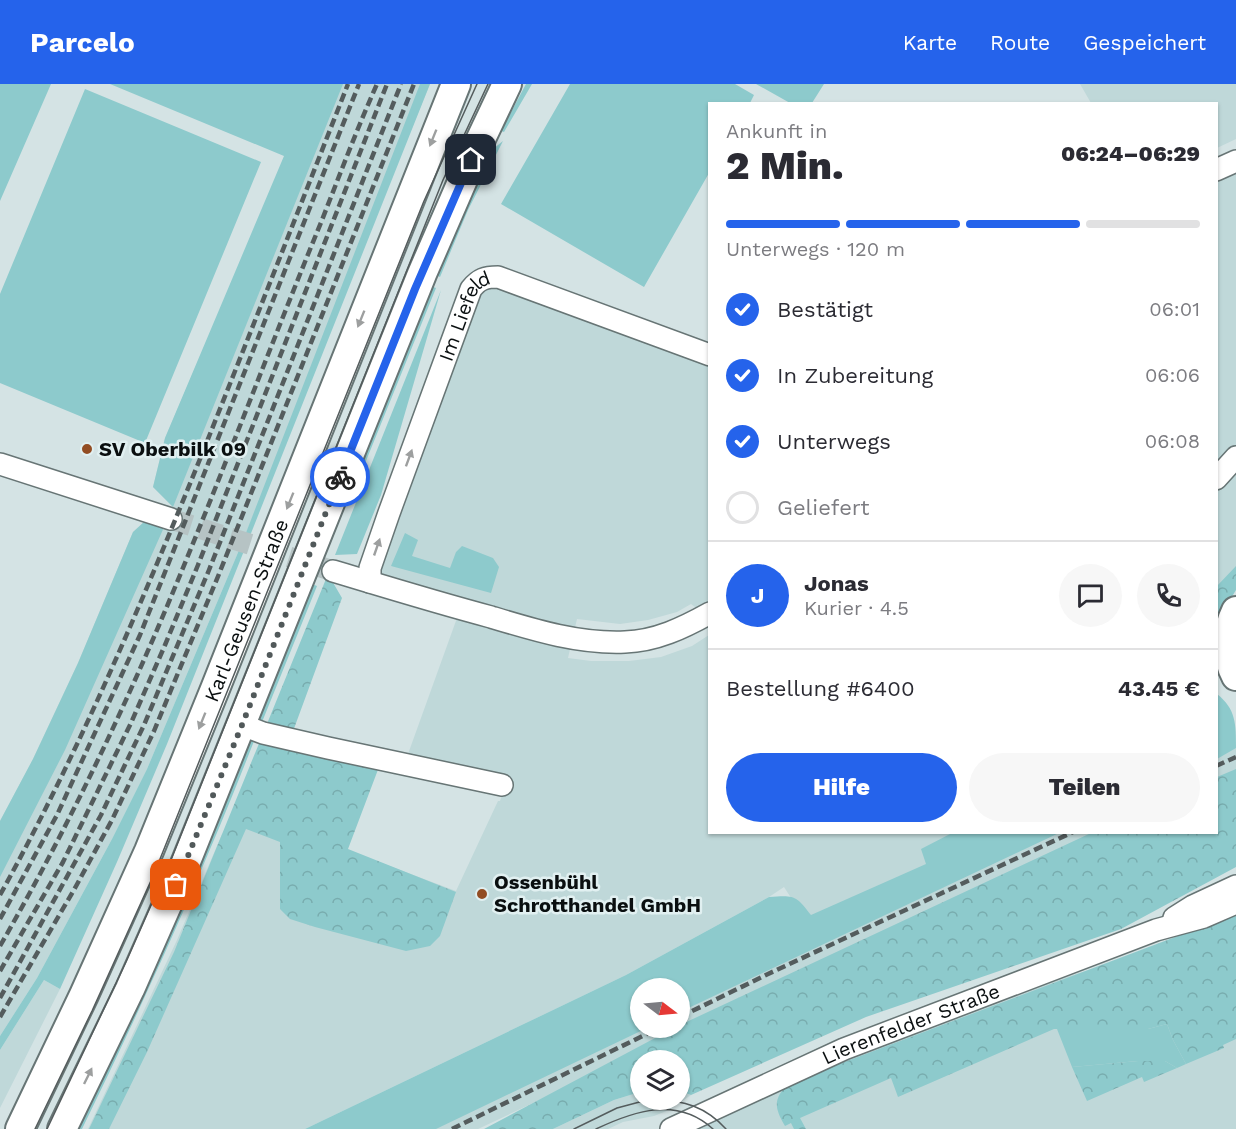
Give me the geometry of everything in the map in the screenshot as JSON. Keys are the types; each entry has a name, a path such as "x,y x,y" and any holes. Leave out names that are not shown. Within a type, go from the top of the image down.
{"main road":[{"name":"Karl-Geusen-Straße","path":"20,1129 149,851 456,84"},
{"name":"Karl-Geusen-Straße","path":"62,1129 134,979 185,864 406,311 507,84"},
{"path":"478,145 519,84"},
{"path":"1230,672 1228,638 1236,612"}],"street":[{"path":"1218,169 1236,161"},
{"name":"Im Liefeld","path":"370,582 370,568 389,513 471,289 477,282 486,277 498,278 708,354"},
{"path":"1218,477 1236,458"},
{"path":"0,464 171,519"},
{"path":"333,571 551,634 594,641 626,642 657,637 683,628 708,614"},
{"path":"242,725 263,734 502,785"},
{"name":"Lierenfelder Straße","path":"1156,930 1192,906 1236,886"},
{"name":"Lierenfelder Straße","path":"671,1129 844,1049 1156,930 1203,917 1236,903"}],"shaded area":[{"path":"317,84 430,84 147,769 37,978 0,1036 0,821 33,759 78,663 133,532 144,522 165,525 173,507 153,487 165,438"},
{"path":"1080,84 1236,84 1236,139 1218,148 1218,102 1090,102"},
{"path":"1236,164 1236,567 1218,586 1218,174"},
{"path":"487,280 708,357 708,616 691,604 677,612 648,620 620,624 577,619 568,658 591,661 629,661 661,657 692,646 708,636 708,834 962,834 970,851 808,924 784,887 626,975 305,1129 88,1129 177,940 222,834 245,827 347,850 456,891 500,801 507,782 408,754 457,618 373,581 469,302"},
{"path":"1236,742 1236,791 1218,798 1218,747"},
{"path":"1023,834 1134,834 877,941 690,1029 690,985"},
{"path":"1236,920 1236,1129 691,1129 784,1084 986,1001 1149,952"},
{"path":"44,980 60,989 0,1108 0,1050"},
{"path":"630,1032 630,1038 671,1038 646,1050 630,1050 630,1057 478,1129 376,1129"},
{"path":"630,1095 630,1110 669,1110 654,1116 623,1122 608,1129 553,1129 614,1100"}],"green space":[{"path":"0,84 51,84 0,201"},
{"path":"110,84 343,84 173,507 153,487 165,438 284,156"},
{"path":"420,84 430,84 167,744 117,862 60,989 44,980 0,1050 0,1036 37,978 147,769 242,543"},
{"path":"526,84 532,84 504,132 501,131"},
{"path":"570,84 735,84 754,95 750,102 708,102 708,175 644,287 501,204"},
{"path":"756,84 824,84 813,102 788,102"},
{"path":"85,89 261,162 145,443 0,383 0,294"},
{"path":"503,141 468,210 440,277 436,275 493,149"},
{"path":"431,286 436,288 353,493 349,491"},
{"path":"441,290 381,495 357,554 335,555"},
{"path":"144,522 165,525 65,750 0,877 0,821 33,759 78,663 133,532"},
{"path":"405,533 418,540 412,556 450,568 456,552 462,546 493,558 499,567 491,593 391,566"},
{"path":"1236,566 1236,590 1219,618 1218,624 1218,585"},
{"path":"328,574 342,598 292,734 379,767 348,849 456,892 440,936 430,946 406,951 290,919 280,909 280,842 246,829 147,1052 109,1129 89,1129 174,952"},
{"path":"312,584 317,586 260,727 257,725"},
{"path":"1218,695 1228,705 1234,718 1236,748 1218,758"},
{"path":"252,735 256,736 173,934 82,1129 77,1129 218,819"},
{"path":"1236,769 1236,867 1121,929 866,1017 691,1095 690,1050 633,1050 655,1038 690,1038 690,1020 1089,834 1218,834 1218,777"},
{"path":"950,834 1057,834 690,1007 690,978 630,978 630,1036 436,1129 305,1129 626,975 769,897 794,898 802,903 811,915 926,864 921,849"},
{"path":"1236,914 1236,1039 1223,1045 1224,1048 1186,1064 1167,1024 1148,1029 1054,1029 898,1097 891,1078 800,1118 806,1129 794,1129 791,1123 785,1126 779,1114 778,1099 789,1083"},
{"path":"1167,1024 1186,1064 1177,1068 1165,1061 1072,1067 1057,1029 1148,1029"},
{"path":"630,1051 630,1095 614,1100 553,1129 484,1129"},
{"path":"1165,1061 1177,1068 1144,1082 1142,1077 1087,1101 1072,1067"}],"tunnel":[{"path":"171,519 333,571"}],"tram line":[{"path":"35,1129 154,874 424,201 477,84"},
{"path":"47,1129 126,962 171,860 443,180 488,84"},
{"path":"574,1129 617,1108 630,1105"},
{"path":"690,1105 711,1115 726,1129"},
{"path":"596,1129 640,1112 655,1110 685,1113 713,1129"}],"railway":[{"path":"0,895 56,788 131,625 200,459 348,84"},
{"path":"0,919 57,815 140,635 359,84"},
{"path":"0,946 77,803 145,657 377,84"},
{"path":"0,971 63,862 131,723 198,565 387,84"},
{"path":"0,998 101,815 144,725 209,570 401,84"},
{"path":"0,1017 112,820 154,731 414,84"},
{"path":"1218,765 1236,757"},
{"path":"690,1012 1069,834"},
{"path":"452,1129 639,1038"}],"way so far":[{"path":"176,885 340,477"}],"place":[{"name":"SV Oberbilk 09","path":"87,449"},
{"name":"Ossenbühl Schrotthandel GmbH","path":"482,894"}],"route":[{"path":"340,477 415,289 471,160"}]}
